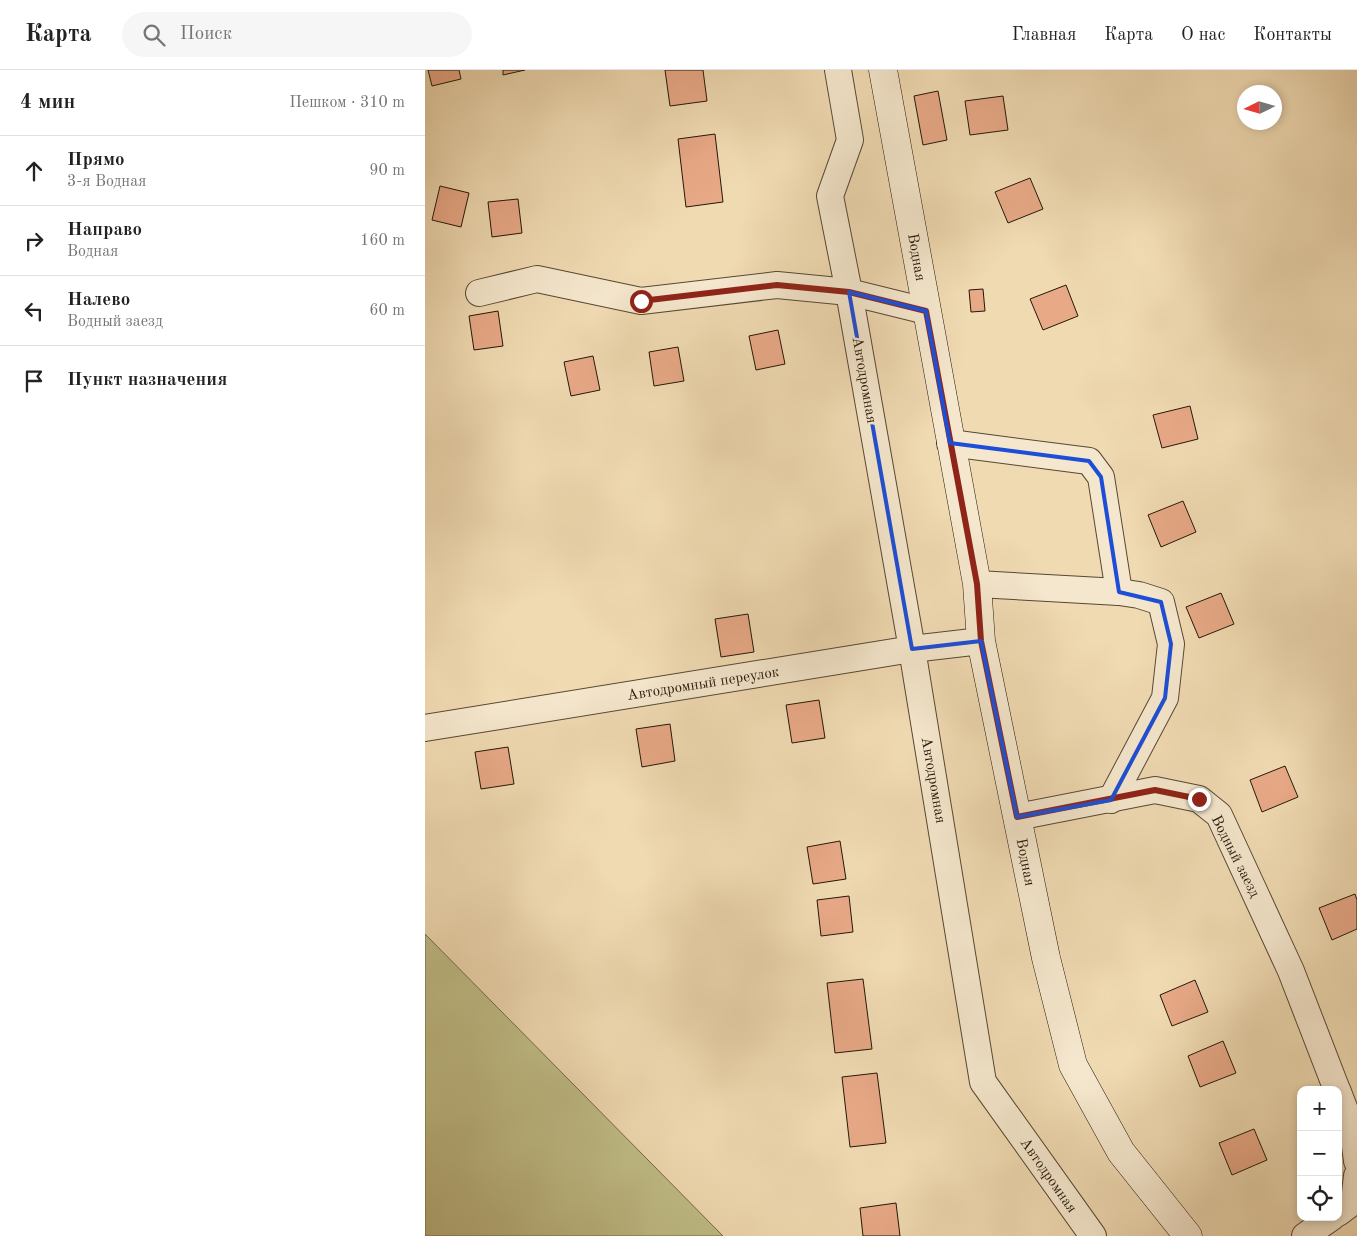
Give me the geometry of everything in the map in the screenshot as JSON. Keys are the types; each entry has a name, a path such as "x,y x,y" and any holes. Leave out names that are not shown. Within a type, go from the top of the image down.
{"street":[{"name":"Автодромная","path":"838,70 850,140 830,196 849,292 912,650 983,1082 1093,1236"},
{"name":"Водная","path":"883,70 977,584 981,641 1046,958 1073,1065 1121,1152 1188,1236"},
{"path":"479,293 537,279 641,301 777,285 849,292 926,311"},
{"path":"950,444 1089,461 1101,477 1119,592"},
{"path":"977,584 1119,592 1139,595 1161,602 1171,644 1165,698 1111,800"},
{"name":"Автодромный переулок","path":"425,728 912,650 981,641"},
{"name":"Водный заезд","path":"1017,817 1155,790 1199,799 1219,815 1291,971 1336,1086"},
{"name":"Водный заезд","path":"1342,1102 1353,1131 1357,1161"},
{"path":"1305,1236 1326,1221"}],"highlighted area":[{"path":"849,292 926,311 950,443 1089,461 1101,477 1119,592 1161,602 1171,644 1165,698 1111,800 1017,817 981,641 912,649"}],"shaded area":[{"path":"425,934 723,1236 425,1236"}],"building":[{"path":"428,70 459,70 461,79 432,86"},
{"path":"503,70 525,70 503,75"},
{"path":"665,70 703,70 707,101 670,106"},
{"path":"938,91 947,140 923,145 914,96"},
{"path":"1003,96 1008,130 970,135 965,101"},
{"path":"715,134 723,202 686,207 678,139"},
{"path":"1030,178 1043,209 1008,223 995,192"},
{"path":"440,186 469,193 461,227 432,220"},
{"path":"518,199 522,233 492,237 488,202"},
{"path":"1066,285 1078,316 1043,330 1030,299"},
{"path":"983,289 985,311 971,312 969,290"},
{"path":"498,311 503,346 474,350 469,316"},
{"path":"778,330 785,364 756,370 749,336"},
{"path":"678,347 684,381 654,386 649,352"},
{"path":"593,356 600,390 571,396 564,362"},
{"path":"1190,406 1198,439 1162,448 1153,415"},
{"path":"1183,501 1196,532 1161,547 1148,515"},
{"path":"1221,593 1234,624 1199,638 1186,607"},
{"path":"748,614 754,652 721,657 715,619"},
{"path":"819,700 825,738 792,743 786,705"},
{"path":"670,724 675,761 642,767 636,729"},
{"path":"508,747 514,784 481,789 475,752"},
{"path":"1285,766 1298,797 1262,812 1250,780"},
{"path":"840,841 846,879 813,884 807,847"},
{"path":"1355,894 1357,900 1357,929 1332,940 1319,908"},
{"path":"849,896 853,932 821,936 817,900"},
{"path":"863,979 872,1049 835,1053 827,983"},
{"path":"1195,980 1208,1012 1172,1026 1160,995"},
{"path":"1223,1041 1236,1073 1200,1087 1188,1056"},
{"path":"877,1073 886,1143 850,1147 842,1077"},
{"path":"1254,1129 1267,1160 1232,1175 1219,1143"},
{"path":"896,1203 900,1236 863,1236 860,1208"}],"route":[{"path":"641,301 777,285 849,292 926,311 977,584 981,641 1017,817 1155,790 1199,799"}]}
